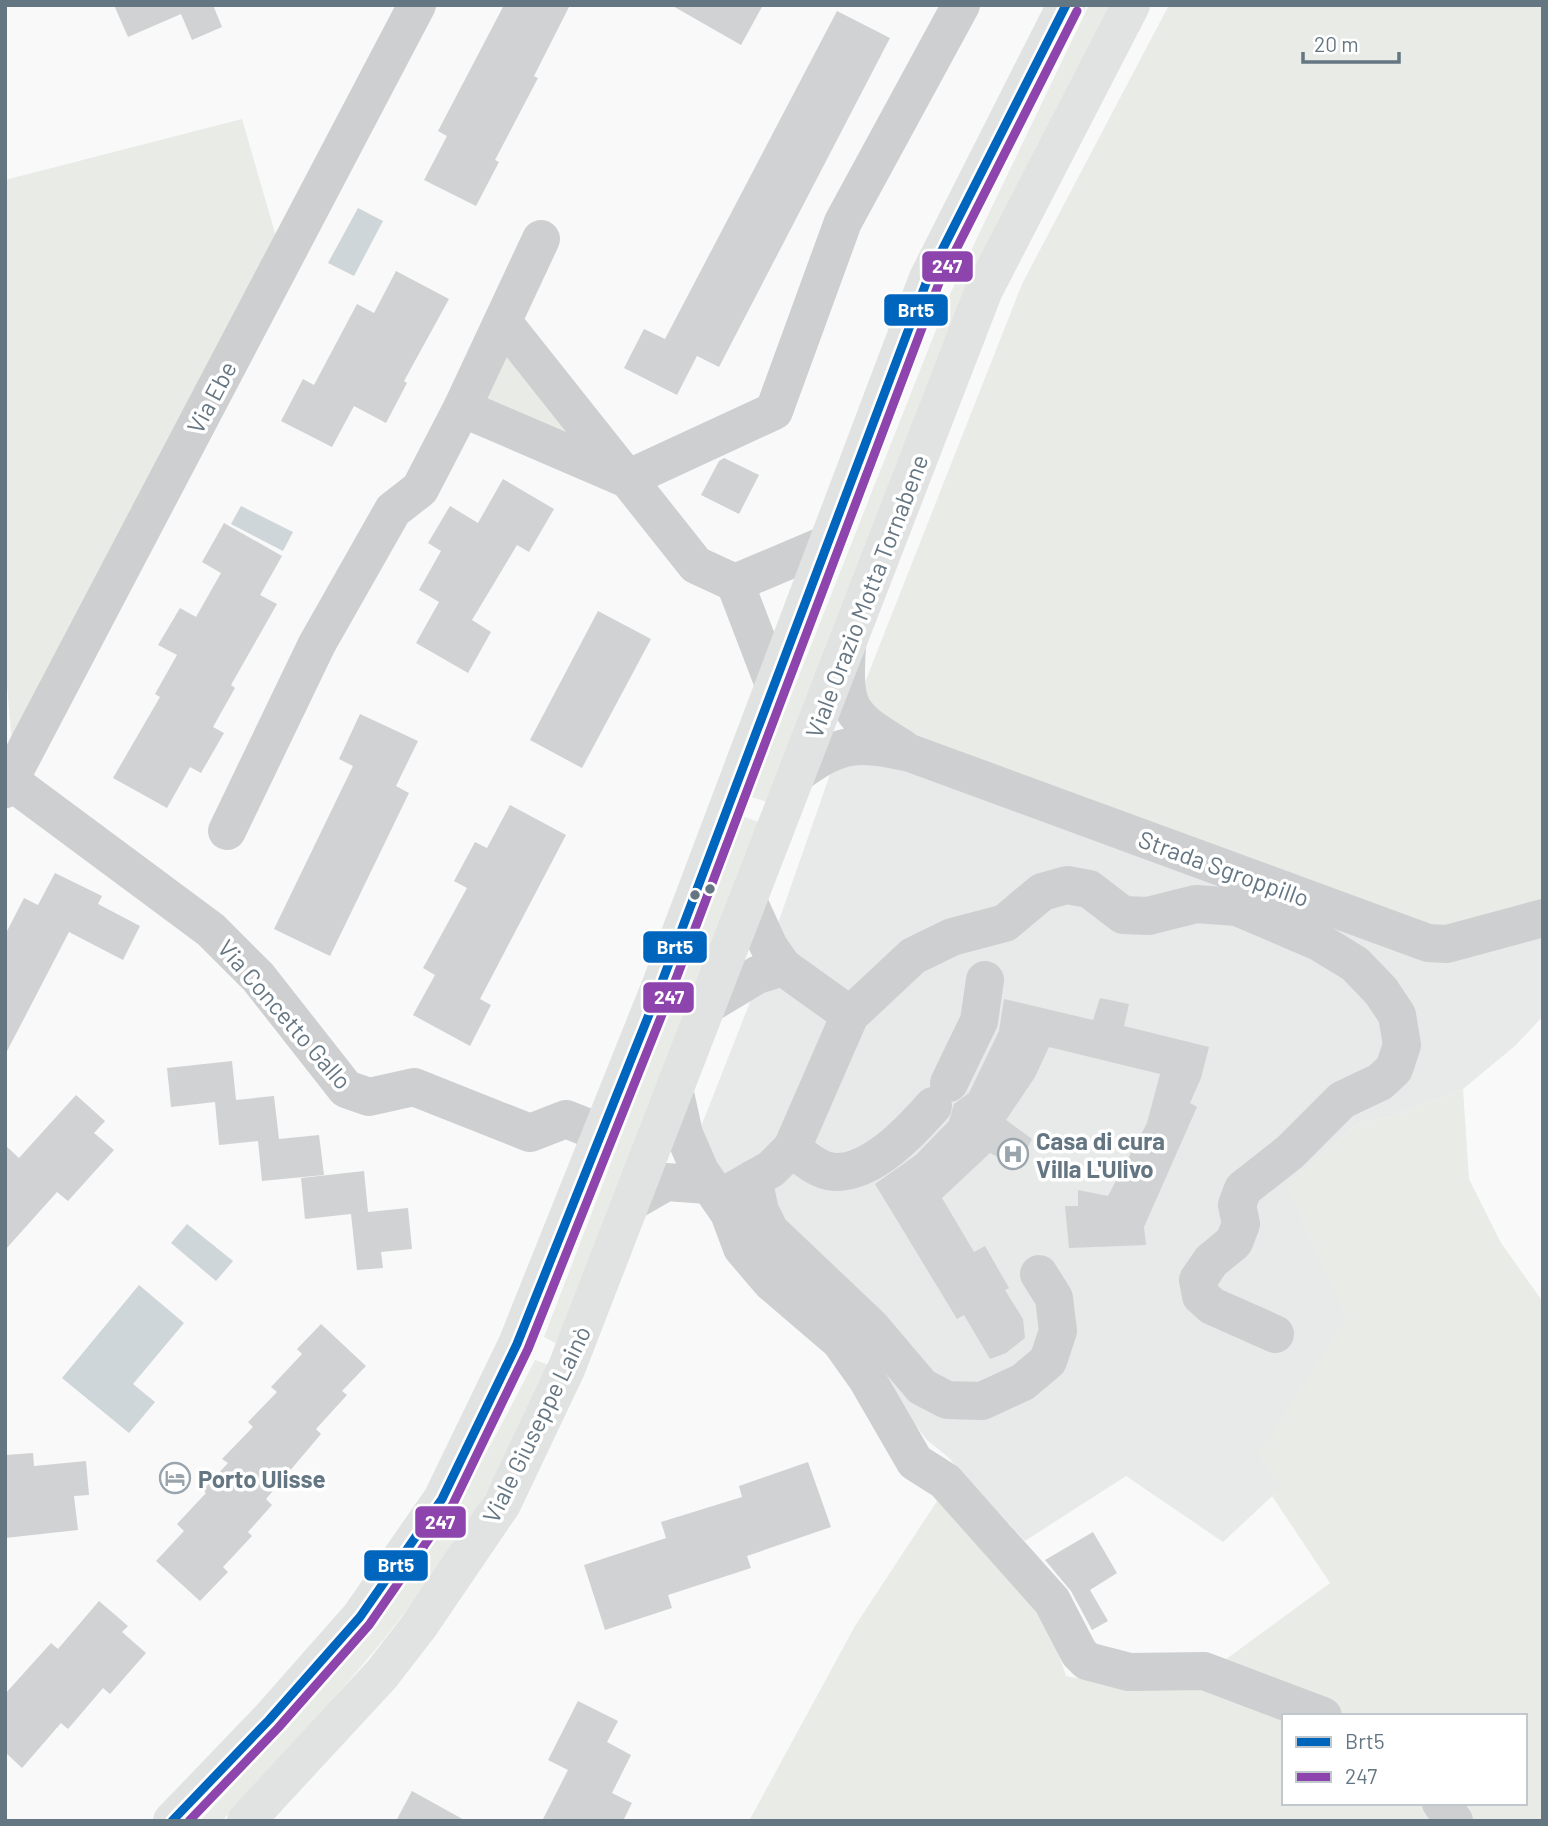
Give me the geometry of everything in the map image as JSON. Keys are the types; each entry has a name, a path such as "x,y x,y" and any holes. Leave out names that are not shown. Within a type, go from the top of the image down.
{"main road":[{"path":"172,1821 270,1720 360,1617 442,1499 517,1344 601,1133 928,278 1066,5"},
{"name":"Viale Orazio Motta Tornabene","path":"633,1201 984,290 1131,5"},
{"name":"Viale Giuseppe Lainò","path":"246,1821 382,1674 419,1626 502,1504 567,1367 633,1201"}],"street":[{"name":"Via Ebe","path":"7,783 417,5"},
{"path":"462,408 627,480 774,411 843,222 961,5"},
{"path":"227,831 317,644 393,510 419,489 462,408 541,239"},
{"path":"503,322 696,565 735,583 774,685"},
{"path":"735,583 827,544"},
{"path":"847,645 844,687 848,704 870,728 910,753"},
{"path":"798,773 824,754 850,745 871,744 910,753"},
{"name":"Strada Sgroppillo","path":"910,753 1428,943 1447,944 1543,918"},
{"name":"Via Concetto Gallo","path":"7,783 211,930 266,986 346,1089 369,1097 414,1087 530,1133 566,1119 601,1133"},
{"path":"633,1201 666,1182 714,1191 753,1179 771,1169 792,1148 850,1015 913,956 951,937 1005,923 1042,892 1066,886 1088,889 1123,915 1148,916 1196,904 1237,907 1309,937 1355,964 1381,990 1397,1015 1402,1045 1394,1069 1380,1082 1342,1100 1290,1152 1243,1189 1237,1205 1241,1224 1234,1242 1211,1261 1198,1280 1201,1296 1212,1306 1275,1334"},
{"path":"748,901 769,947 783,967 850,1015"},
{"path":"709,1004 757,975 783,967"},
{"path":"792,1148 813,1165 832,1172 855,1170 915,1127 941,1094 979,1021 985,980"},
{"path":"675,1093 684,1134 742,1248 771,1282 840,1341 867,1379 915,1462 945,1481 1052,1601 1079,1653 1087,1661 1129,1672 1205,1671 1318,1714"},
{"path":"753,1179 760,1211 770,1231 871,1327 922,1387 947,1400 982,1401 1023,1382 1048,1362 1058,1331 1055,1298 1039,1275"},
{"path":"1442,1805 1454,1821"}],"shaded area":[{"path":"1089,5 1113,5 768,802 751,797 951,292"},
{"path":"1169,5 1543,5 1543,902 1448,932 913,742 860,695 1022,284"},
{"path":"242,119 277,240 12,745 5,660 5,180"},
{"path":"358,208 383,221 354,276 328,263"},
{"path":"508,356 586,450 484,397 503,360"},
{"path":"241,506 293,532 283,551 231,524"},
{"name":"Casa di cura Villa L'Ulivo","path":"849,754 1543,930 1543,1016 1516,1045 1463,1089 1390,1117 1359,1122 1287,1185 1347,1318 1259,1455 1282,1487 1223,1542 1126,1476 1025,1541 948,1457 927,1440 701,1146 702,1124 754,992 834,763"},
{"path":"744,817 759,822 561,1346 544,1337"},
{"path":"1463,1089 1469,1179 1501,1243 1543,1302 1543,1821 1473,1821 1459,1805 1527,1805 1527,1714 1339,1714 1225,1660 1330,1583 1272,1496 1281,1487 1258,1455 1346,1318 1287,1185 1359,1122 1390,1117"},
{"path":"187,1224 233,1261 216,1281 171,1243"},
{"path":"139,1285 184,1323 133,1384 155,1402 129,1433 62,1378"},
{"path":"535,1360 549,1365 522,1423 493,1480 435,1572 333,1700 222,1821 200,1821 363,1641 411,1576 492,1443"},
{"path":"943,1492 1044,1612 1066,1676 1108,1684 1198,1681 1282,1715 1282,1805 1426,1805 1438,1821 749,1821 855,1626"}],"building":[{"path":"114,5 213,5 222,27 192,40 181,14 128,37"},
{"path":"504,5 570,5 534,76 538,78 495,160 499,162 476,206 424,180 447,136 438,131"},
{"path":"671,5 763,5 741,45"},
{"path":"837,11 890,38 719,367 697,356 677,395 624,368 644,329 665,339"},
{"path":"396,271 449,299 404,381 407,383 386,423 354,406 332,447 281,421 303,379 314,385 357,304 374,313"},
{"path":"724,458 759,475 739,514 701,495 719,461"},
{"path":"503,479 554,509 529,552 517,545 472,620 491,632 468,673 416,643 439,602 419,590 441,551 428,543 450,506 478,523"},
{"path":"224,523 282,556 260,595 277,604 231,685 235,688 213,727 224,733 201,773 190,767 167,808 113,778 160,697 155,694 177,655 158,645 180,608 196,617 221,573 202,562"},
{"path":"598,611 651,639 582,768 530,740"},
{"path":"360,714 418,741 396,786 409,793 330,956 274,929 353,766 339,759"},
{"path":"510,805 566,835 480,999 491,1005 470,1046 413,1015 435,975 423,968 467,888 454,881 475,842 487,848"},
{"path":"55,873 102,896 98,904 140,926 123,960 69,932 5,1055 5,935 24,898 38,905"},
{"path":"1100,998 1129,1004 1124,1026 1209,1047 1201,1078 1190,1103 1197,1107 1144,1227 1146,1245 1069,1248 1065,1206 1078,1206 1078,1190 1108,1196 1147,1123 1160,1074 1049,1047 1035,1077 1006,1120 1032,1139 1018,1167 990,1153 942,1198 974,1252 985,1246 1009,1288 1005,1290 1023,1319 1025,1338 1006,1353 990,1359 964,1315 957,1319 875,1184 916,1155 949,1121 954,1104 969,1093 999,1031 1004,999 1093,1020"},
{"path":"232,1061 236,1100 274,1096 279,1139 319,1135 324,1175 262,1181 258,1141 219,1145 215,1102 171,1107 167,1068"},
{"path":"76,1095 105,1121 94,1133 114,1150 68,1201 57,1192 5,1250 5,1145 19,1158"},
{"path":"364,1171 368,1212 408,1208 412,1249 381,1252 383,1268 357,1270 351,1214 305,1219 301,1178"},
{"path":"321,1324 366,1366 342,1391 347,1395 316,1429 321,1434 266,1499 272,1505 248,1532 252,1536 223,1567 228,1572 200,1601 156,1561 184,1531 177,1524 206,1493 203,1490 228,1463 222,1459 253,1427 248,1422 277,1392 271,1387 302,1354 297,1349"},
{"path":"33,1453 34,1466 86,1461 89,1495 74,1496 78,1530 5,1538 5,1455"},
{"path":"808,1462 831,1527 747,1556 751,1568 668,1595 672,1608 605,1630 584,1565 666,1538 661,1522 742,1497 739,1486"},
{"path":"1093,1532 1117,1573 1090,1590 1108,1621 1092,1630 1071,1591 1045,1560"},
{"path":"99,1601 128,1626 122,1632 146,1653 110,1694 103,1688 68,1729 61,1723 22,1768 5,1752 5,1694 51,1643 58,1649"},
{"path":"578,1701 618,1721 607,1742 631,1755 612,1793 632,1803 623,1821 542,1821 568,1770 548,1760"},
{"path":"412,1791 466,1821 396,1821"}],"transit line":[{"name":"Brt5","path":"172,1821 269,1720 360,1617 442,1499 517,1344 660,987 928,278 1066,5"},
{"name":"247","path":"189,1821 278,1728 369,1625 453,1504 528,1349 671,992 939,283 1077,11"}],"place":[{"name":"Casa di cura Villa L'Ulivo","path":"1013,1154"},
{"name":"Porto Ulisse","path":"175,1478"}]}
